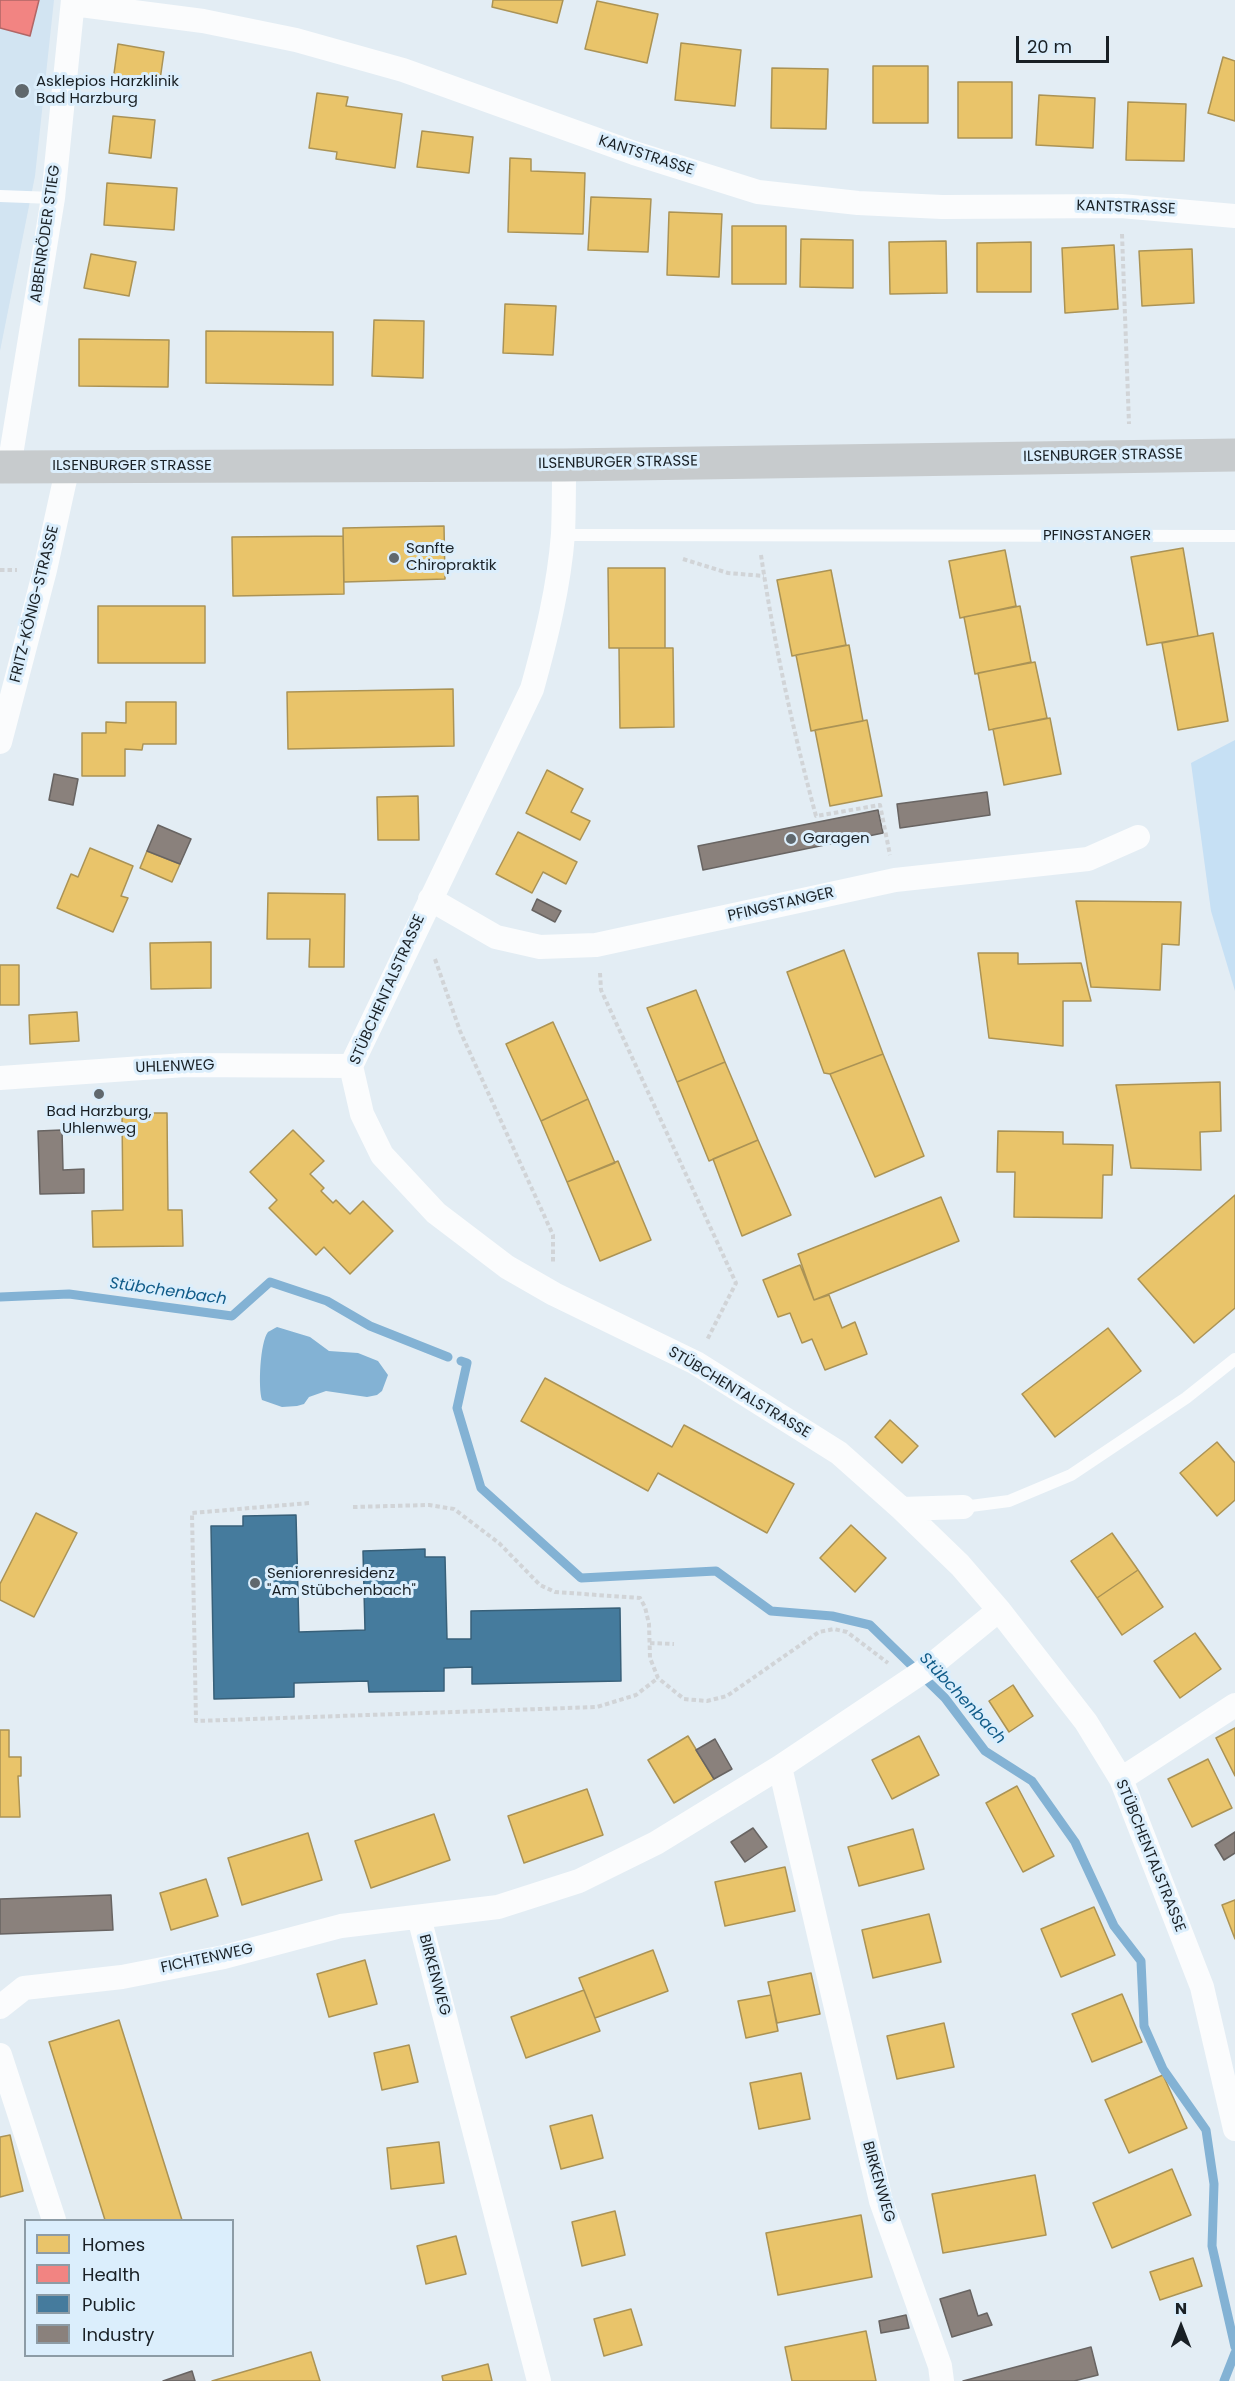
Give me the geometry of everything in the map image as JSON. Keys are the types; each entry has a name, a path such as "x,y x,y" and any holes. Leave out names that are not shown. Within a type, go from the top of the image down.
{"main road":[{"name":"ILSENBURGER STRASSE","path":"5,467 564,465 1235,454"}],"street":[{"name":"ABBENRÖDER STIEG","path":"5,467 53,198 73,2"},
{"name":"KANTSTRASSE","path":"73,2 203,21 296,40 403,70 634,153 758,192 858,203 942,207 1121,206 1235,216"},
{"name":"STÜBCHENTALSTRASSE","path":"564,465 563,535 545,639 532,689 351,1066 362,1114 382,1155 436,1213 507,1267 554,1293 696,1363 839,1453 960,1565 999,1610 1086,1722 1121,1779 1202,1987 1235,2129"},
{"name":"FRITZ-KÖNIG-STRASSE","path":"0,742 45,570 68,466"},
{"name":"PFINGSTANGER","path":"425,909 496,936 540,947 596,945 896,880 1088,859 1138,837"},
{"name":"UHLENWEG","path":"0,1078 185,1065 351,1066"},
{"path":"902,1509 963,1507"},
{"name":"BIRKENWEG","path":"539,2381 419,1917 498,1907 579,1881 656,1843 780,1767 915,1677 999,1610"},
{"path":"1121,1779 1235,1705"},
{"name":"BIRKENWEG","path":"780,1767 881,2200 940,2366 942,2381"},
{"name":"FICHTENWEG","path":"0,2007 24,1988 123,1977 224,1957 340,1926 419,1917"},
{"path":"0,2055 54,2219"}],"lane":[{"path":"0,196 53,198"},
{"name":"PFINGSTANGER","path":"563,535 1235,536"},
{"path":"963,1507 1010,1501 1071,1475 1186,1398 1235,1359"}],"path":[{"path":"1121,206 1130,455"},
{"path":"650,534 665,553 728,573 764,576"},
{"path":"758,537 800,756 816,816 880,805 896,880"},
{"path":"425,909 460,1031 552,1235 554,1293"},
{"path":"596,945 602,990 736,1283 696,1363"},
{"path":"309,1503 192,1513 196,1721 597,1707 636,1695 658,1678"},
{"path":"353,1507 429,1505 454,1509 499,1543 540,1585 555,1592 640,1598 645,1606 649,1624 650,1658 658,1678 684,1699 707,1701 727,1696 801,1643 819,1632 834,1629 847,1632 915,1677"},
{"path":"650,1643 674,1644"}],"shaded area":[{"name":"Asklepios Harzklinik Bad Harzburg","path":"0,0 54,0 35,176 0,351"},
{"path":"1235,740 1235,991 1211,911 1191,763"}],"water":[{"path":"277,1327 310,1337 329,1351 358,1353 378,1361 388,1375 382,1391 377,1395 367,1397 326,1391 309,1397 304,1404 297,1406 282,1407 262,1400 260,1376 263,1345 268,1332"}],"building: Homes":[{"path":"493,0 563,0 557,23 492,7"},
{"path":"597,1 658,14 647,63 585,49"},
{"path":"681,43 741,50 735,106 675,100"},
{"path":"118,44 164,52 159,87 113,81"},
{"path":"1223,57 1235,61 1235,121 1208,113"},
{"path":"873,66 928,66 928,123 873,123"},
{"path":"772,68 828,69 826,129 771,128"},
{"path":"958,82 1012,82 1012,138 958,138"},
{"path":"317,93 348,97 346,106 402,114 395,168 336,159 337,152 309,148"},
{"path":"1039,95 1095,98 1093,148 1036,145"},
{"path":"1128,102 1186,104 1184,161 1126,160"},
{"path":"113,116 155,120 151,158 109,153"},
{"path":"422,131 473,137 469,173 417,167"},
{"path":"510,158 531,159 531,171 585,173 583,234 508,232"},
{"path":"107,183 177,188 174,230 104,225"},
{"path":"591,197 651,199 648,252 588,250"},
{"path":"669,212 722,214 719,277 667,275"},
{"path":"732,226 786,226 786,284 732,284"},
{"path":"801,239 853,240 853,288 800,287"},
{"path":"946,241 947,293 890,294 889,242"},
{"path":"1031,242 1031,292 977,292 977,243"},
{"path":"1114,245 1118,309 1065,313 1062,248"},
{"path":"1192,249 1194,303 1142,306 1139,251"},
{"path":"91,254 136,262 129,296 84,288"},
{"path":"505,304 556,306 553,355 503,353"},
{"path":"374,320 424,321 423,378 372,376"},
{"path":"206,331 333,332 333,385 206,383"},
{"path":"79,339 169,340 168,387 79,386"},
{"name":"Sanfte Chiropraktik","path":"444,526 445,579 344,582 343,528"},
{"path":"343,536 344,594 233,596 232,537"},
{"path":"1183,548 1198,636 1147,645 1131,557"},
{"path":"1005,550 1016,606 960,618 949,561"},
{"path":"608,568 665,568 665,648 609,648"},
{"path":"831,570 846,645 792,656 777,580"},
{"path":"98,606 205,606 205,663 98,663"},
{"path":"1020,606 1031,662 975,674 964,617"},
{"path":"1213,633 1228,721 1178,730 1162,643"},
{"path":"849,645 863,721 811,731 796,655"},
{"path":"619,648 673,648 674,727 620,728"},
{"path":"1035,662 1047,718 989,730 978,673"},
{"path":"453,689 454,746 288,749 287,692"},
{"path":"126,702 176,702 176,744 143,744 142,750 125,749 125,776 82,776 82,733 106,733 106,722 126,723"},
{"path":"1050,718 1061,774 1004,785 993,729"},
{"path":"867,720 882,796 830,806 815,730"},
{"path":"547,770 583,789 571,812 590,821 580,840 526,813"},
{"path":"418,796 419,840 378,840 377,797"},
{"path":"518,832 577,862 566,884 543,872 532,893 496,874"},
{"path":"90,848 133,866 121,896 128,898 113,932 57,908 71,874 78,877"},
{"path":"147,851 180,864 172,882 140,868"},
{"path":"268,893 345,894 344,967 309,967 310,939 267,939"},
{"path":"1076,901 1181,902 1179,945 1162,944 1160,990 1091,987"},
{"path":"211,942 211,988 151,989 150,943"},
{"path":"844,950 883,1054 830,1074 824,1073 787,972"},
{"path":"978,953 1018,953 1018,964 1081,963 1091,1001 1063,1001 1063,1046 989,1038"},
{"path":"0,965 19,965 19,1005 0,1005"},
{"path":"696,990 725,1062 677,1082 647,1008"},
{"path":"77,1012 79,1041 30,1044 29,1015"},
{"path":"553,1022 588,1099 541,1121 506,1044"},
{"path":"883,1054 924,1156 875,1177 830,1074"},
{"path":"725,1062 758,1140 709,1161 677,1082"},
{"path":"1220,1082 1221,1131 1200,1132 1201,1170 1131,1168 1116,1085"},
{"path":"588,1099 615,1163 567,1182 541,1121"},
{"path":"122,1113 167,1113 168,1210 182,1210 183,1246 93,1247 92,1211 123,1210"},
{"path":"293,1130 324,1161 310,1174 324,1188 321,1191 333,1203 336,1200 350,1214 363,1201 393,1231 350,1274 324,1247 316,1255 269,1208 277,1200 250,1172"},
{"path":"998,1131 1063,1132 1063,1144 1113,1145 1112,1175 1103,1175 1102,1218 1014,1217 1015,1172 997,1172"},
{"path":"758,1140 791,1215 742,1236 713,1159"},
{"path":"618,1161 651,1240 600,1261 567,1182"},
{"path":"1235,1195 1235,1308 1194,1343 1138,1279"},
{"path":"941,1197 959,1241 814,1300 798,1254"},
{"path":"800,1265 814,1300 829,1295 842,1328 855,1322 867,1354 825,1370 812,1339 802,1343 790,1313 778,1317 763,1280"},
{"path":"1108,1328 1141,1371 1055,1437 1022,1394"},
{"path":"545,1378 672,1447 684,1425 794,1484 767,1533 658,1473 648,1491 521,1421"},
{"path":"890,1420 918,1446 902,1463 875,1437"},
{"path":"1217,1442 1235,1463 1235,1500 1217,1516 1180,1473"},
{"path":"36,1513 77,1533 34,1617 0,1600 0,1584"},
{"path":"851,1525 886,1558 855,1592 820,1558"},
{"path":"1112,1533 1138,1570 1097,1598 1071,1561"},
{"path":"1138,1570 1163,1607 1122,1635 1097,1598"},
{"path":"1195,1633 1221,1669 1180,1698 1154,1661"},
{"path":"1013,1685 1033,1716 1009,1732 989,1701"},
{"path":"1235,1728 1235,1776 1216,1738"},
{"path":"0,1730 9,1730 9,1757 21,1757 21,1776 18,1776 20,1817 0,1817"},
{"path":"688,1736 714,1779 674,1803 648,1760"},
{"path":"919,1736 939,1775 892,1799 872,1760"},
{"path":"1208,1759 1232,1808 1192,1827 1168,1779"},
{"path":"1017,1786 1054,1856 1023,1872 986,1803"},
{"path":"587,1789 603,1835 524,1863 508,1816"},
{"path":"434,1814 450,1860 371,1888 355,1841"},
{"path":"913,1829 924,1869 859,1886 848,1847"},
{"path":"308,1833 322,1880 242,1905 228,1858"},
{"path":"785,1867 795,1911 725,1926 715,1882"},
{"path":"206,1879 218,1916 171,1930 160,1893"},
{"path":"1235,1900 1235,1939 1222,1905"},
{"path":"1094,1907 1115,1955 1061,1977 1041,1929"},
{"path":"929,1914 941,1962 873,1978 862,1930"},
{"path":"653,1950 668,1991 595,2018 579,1978"},
{"path":"365,1960 377,2004 329,2017 317,1974"},
{"path":"811,1973 820,2014 777,2023 768,1982"},
{"path":"584,1990 600,2031 526,2058 511,2017"},
{"path":"1122,1994 1142,2042 1092,2062 1072,2014"},
{"path":"771,1995 778,2031 746,2038 738,2001"},
{"path":"119,2020 182,2219 105,2219 49,2042"},
{"path":"944,2023 954,2067 897,2079 887,2036"},
{"path":"409,2045 418,2082 382,2090 374,2053"},
{"path":"801,2073 810,2119 759,2129 750,2083"},
{"path":"1163,2075 1187,2128 1129,2153 1105,2100"},
{"path":"592,2115 603,2158 561,2169 550,2126"},
{"path":"10,2135 23,2191 0,2197 0,2137"},
{"path":"439,2142 444,2183 391,2189 387,2148"},
{"path":"1172,2169 1191,2215 1112,2248 1093,2203"},
{"path":"1035,2175 1046,2235 943,2253 932,2194"},
{"path":"615,2211 625,2255 582,2266 572,2222"},
{"path":"861,2215 872,2277 778,2295 766,2233"},
{"path":"456,2236 466,2274 426,2284 417,2246"},
{"path":"1193,2258 1202,2286 1160,2300 1150,2272"},
{"path":"631,2309 642,2345 604,2356 594,2319"},
{"path":"866,2331 876,2381 792,2381 785,2347"},
{"path":"311,2352 320,2381 212,2381"},
{"path":"488,2364 492,2381 443,2381 442,2376"}],"building: Health":[{"path":"0,0 39,0 30,36 0,28"}],"building: Public":[{"name":"Seniorenresidenz \"Am Stübchenbach\"","path":"296,1515 299,1632 365,1630 363,1551 425,1549 425,1557 445,1557 447,1639 471,1639 471,1611 620,1608 621,1681 472,1684 472,1667 444,1668 444,1691 369,1692 368,1681 294,1683 294,1697 214,1699 211,1526 243,1526 243,1516"}],"building: Industry":[{"path":"54,774 78,779 73,805 49,800"},
{"name":"Garagen","path":"987,792 990,815 900,828 897,804"},
{"name":"Garagen","path":"878,810 883,833 703,870 698,846"},
{"path":"158,825 191,839 180,864 147,851"},
{"path":"537,899 561,911 555,922 532,910"},
{"path":"62,1130 63,1170 84,1169 84,1193 40,1194 38,1131"},
{"path":"715,1739 732,1769 714,1779 696,1750"},
{"path":"753,1828 767,1847 745,1862 731,1842"},
{"path":"1235,1832 1235,1853 1224,1860 1215,1845"},
{"path":"111,1895 113,1930 0,1934 0,1899"},
{"path":"970,2290 978,2316 987,2313 992,2325 952,2337 940,2299"},
{"path":"906,2315 909,2328 881,2333 879,2321"},
{"path":"1091,2347 1098,2375 1074,2381 963,2381"},
{"path":"192,2371 195,2381 163,2381"}],"waterway":[{"name":"Stübchenbach","path":"0,1297 69,1294 232,1316 270,1282 327,1301 370,1326 448,1357"},
{"name":"Stübchenbach","path":"461,1361 467,1363 457,1408 481,1488 581,1578 716,1571 771,1611 832,1616 870,1625 945,1698 985,1751 1032,1781 1075,1842 1114,1926 1141,1961 1144,2026 1163,2069 1206,2130 1214,2184 1212,2246 1235,2347"},
{"name":"Stübchenbach","path":"1224,2381 1235,2353"}],"place":[{"name":"Asklepios Harzklinik Bad Harzburg","path":"22,91"},
{"name":"Sanfte Chiropraktik","path":"394,558"},
{"name":"Garagen","path":"791,839"},
{"name":"Bad Harzburg, Uhlenweg","path":"99,1094"},
{"name":"Seniorenresidenz \"Am Stübchenbach\"","path":"255,1583"}]}
